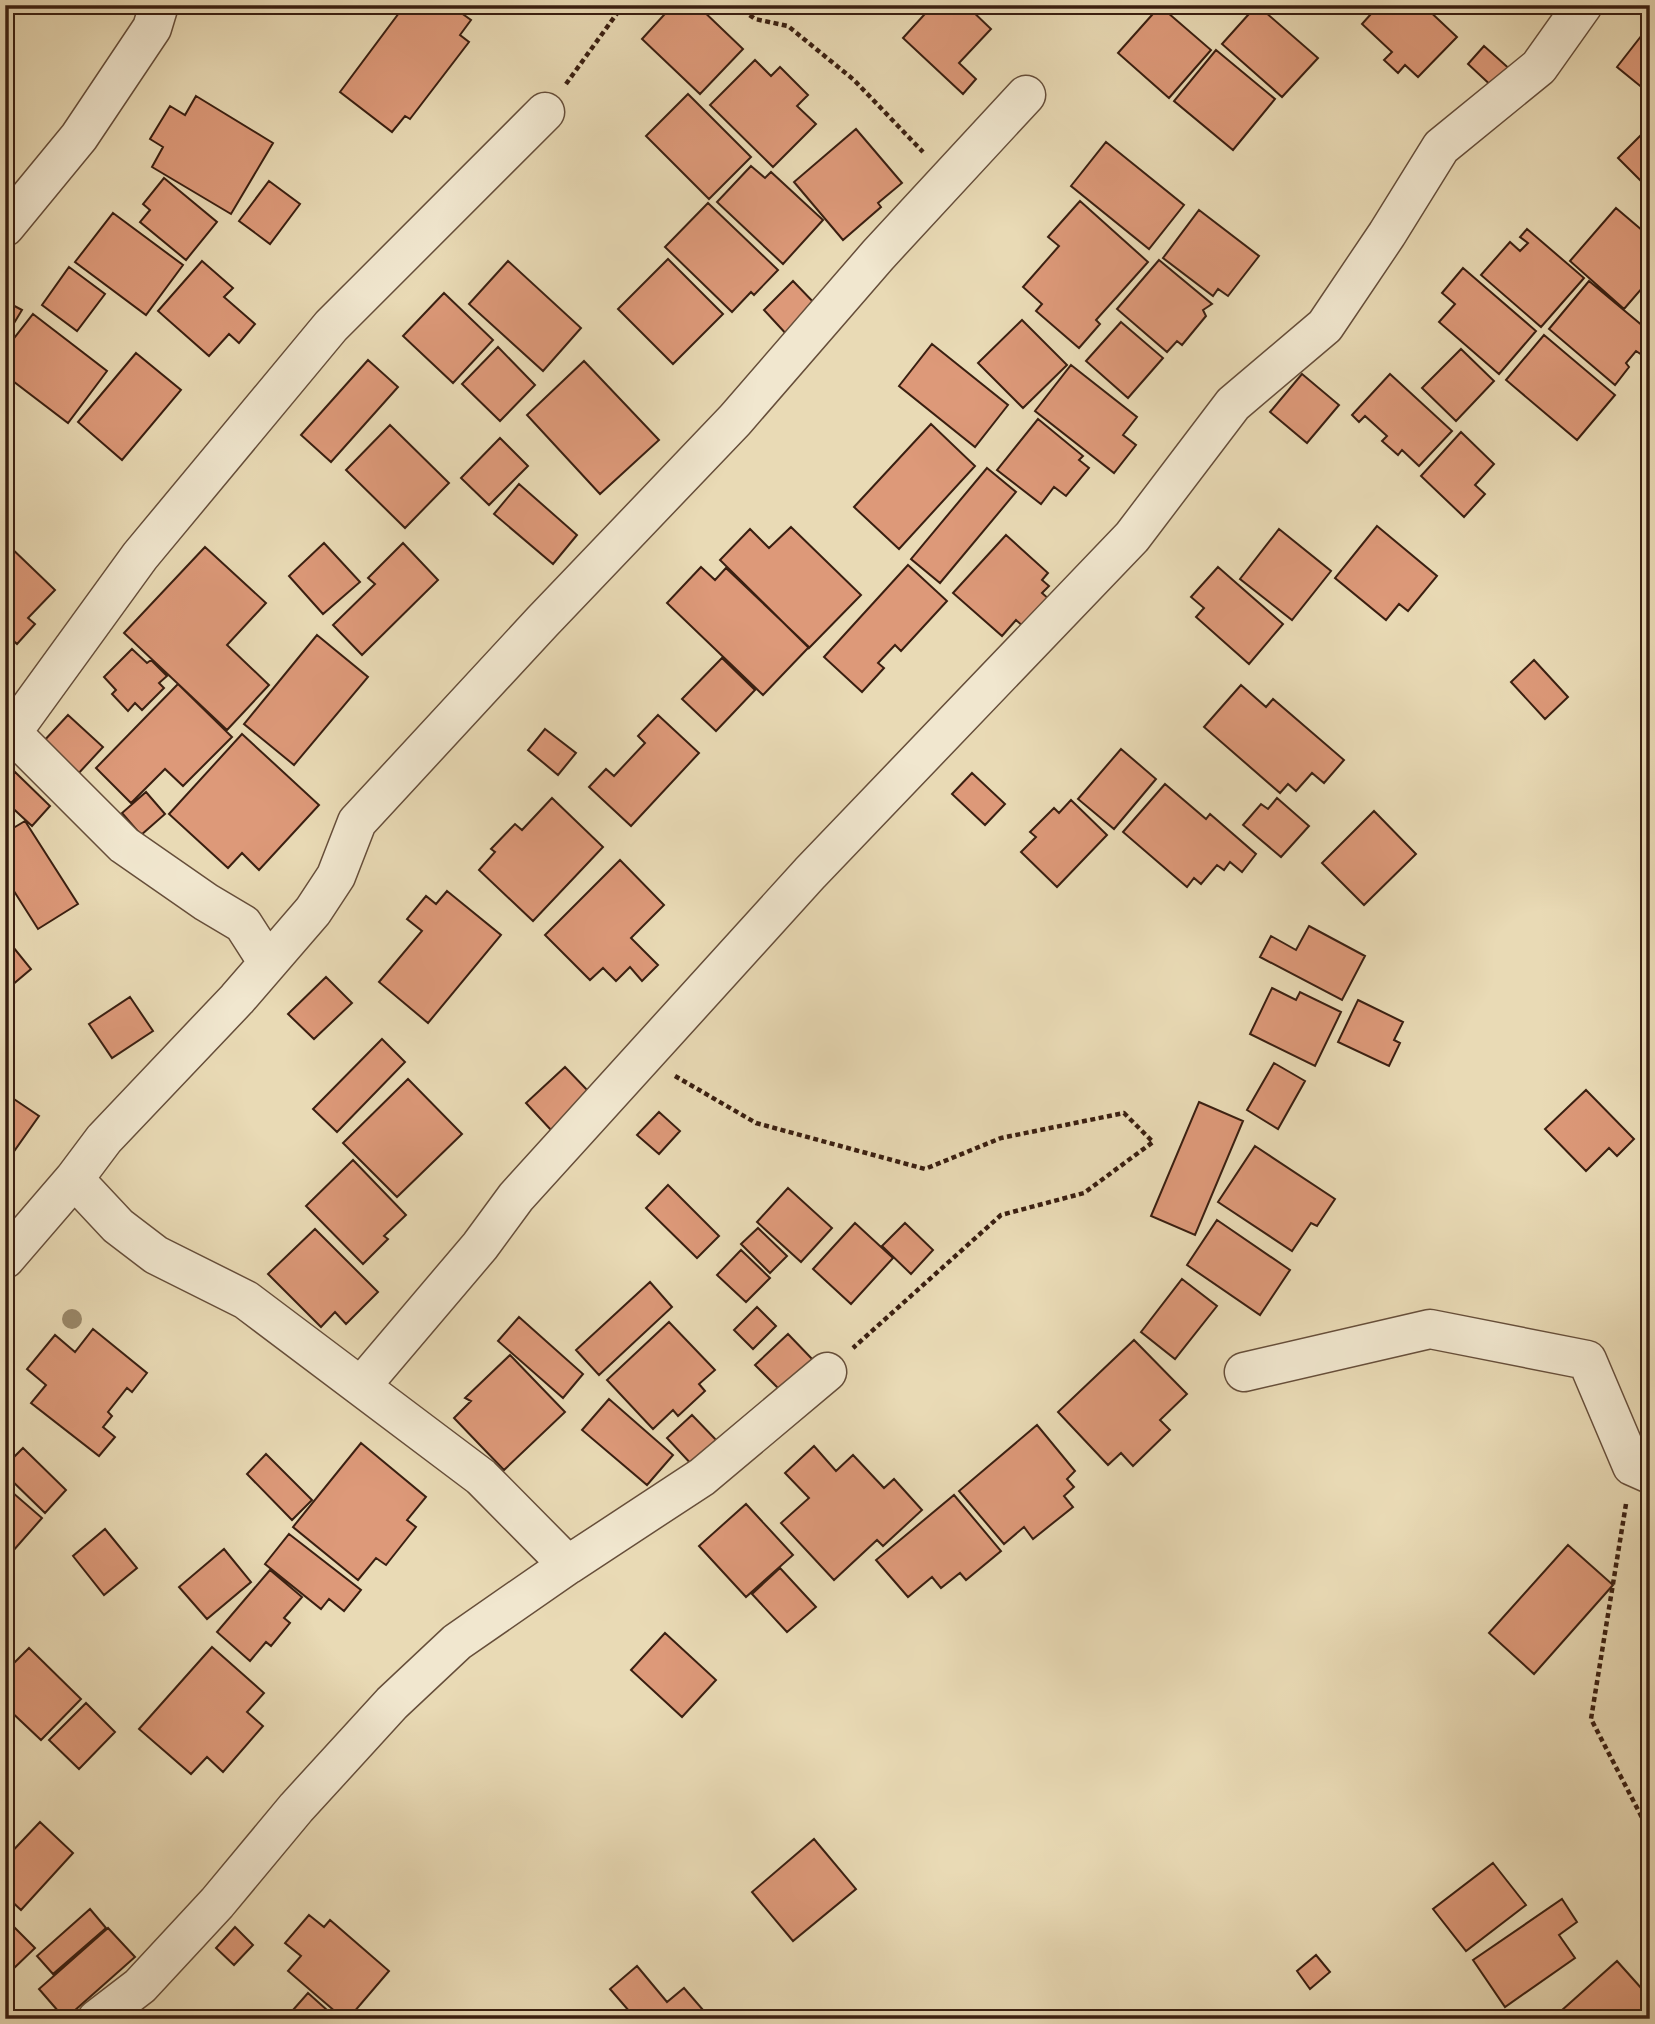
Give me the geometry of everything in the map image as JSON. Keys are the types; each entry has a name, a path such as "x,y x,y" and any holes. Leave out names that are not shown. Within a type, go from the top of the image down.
{"street":[{"path":"5,226 79,136 152,28 159,5"},
{"path":"362,1385 480,1246 516,1197 810,873 1132,537 1233,404 1325,326 1441,147 1539,67 1583,5"},
{"path":"5,1259 74,1179 104,1139 313,911 336,876 357,822 542,622 735,420 878,255 1026,95"},
{"path":"268,963 243,924 206,902 124,845 8,733 140,556 331,326 545,112"},
{"path":"74,1179 118,1226 156,1255 246,1300 481,1477 568,1565"},
{"path":"1244,1372 1430,1329 1587,1360 1641,1470"},
{"path":"97,2019 140,1986 217,1903 296,1808 392,1703 457,1642 702,1477 827,1372"}],"path":[{"path":"545,112 623,5"},
{"path":"736,5 755,19 788,26 854,80 929,159"},
{"path":"643,1058 756,1123 925,1169 1001,1138 1124,1113 1153,1142 1084,1193 1001,1216 827,1372"},
{"path":"1641,1470 1591,1719 1650,1833"}],"building":[{"path":"405,5 450,5 471,20 460,35 469,42 410,119 405,116 392,132 340,92"},
{"path":"673,5 697,5 743,49 700,94 642,39"},
{"path":"933,5 966,5 991,29 959,63 976,79 963,94 903,38"},
{"path":"1257,5 1318,58 1282,97 1222,44"},
{"path":"1379,5 1423,5 1457,37 1418,77 1405,65 1398,73 1384,60 1392,52 1362,24"},
{"path":"1160,6 1211,50 1169,98 1118,53"},
{"path":"1650,26 1650,94 1617,67"},
{"path":"1484,46 1513,72 1496,90 1468,64"},
{"path":"1216,50 1275,99 1233,150 1174,101"},
{"path":"755,60 771,76 780,67 808,95 797,106 816,124 773,167 710,105"},
{"path":"688,94 751,157 709,199 646,136"},
{"path":"196,96 273,143 231,214 152,167 163,147 150,139 170,106 185,115"},
{"path":"856,129 902,183 878,203 881,207 843,240 794,182"},
{"path":"1646,130 1650,134 1650,190 1618,158"},
{"path":"1106,142 1184,205 1149,249 1071,186"},
{"path":"751,166 765,178 771,172 823,220 783,264 717,202"},
{"path":"164,178 217,222 186,260 140,222 150,210 143,204"},
{"path":"269,181 300,204 270,244 239,221"},
{"path":"1080,201 1148,262 1096,320 1100,324 1079,348 1036,311 1042,304 1023,287 1059,246 1048,237"},
{"path":"708,203 778,270 754,295 751,292 732,312 665,247"},
{"path":"1616,208 1650,237 1650,279 1624,309 1570,261"},
{"path":"1199,210 1259,256 1228,296 1218,289 1213,296 1163,258"},
{"path":"113,213 183,265 146,315 75,262"},
{"path":"1527,229 1584,278 1541,327 1481,275 1510,242 1520,251 1528,243 1520,237"},
{"path":"668,259 723,314 673,364 618,309"},
{"path":"1159,260 1212,304 1203,310 1206,316 1182,345 1177,341 1167,352 1117,309"},
{"path":"202,261 233,288 224,297 255,324 239,343 229,334 209,356 158,311"},
{"path":"508,261 581,328 543,371 469,304"},
{"path":"69,267 105,294 77,331 42,305"},
{"path":"1463,268 1536,331 1499,374 1439,322 1455,304 1442,293"},
{"path":"793,281 819,308 789,337 764,310"},
{"path":"1589,281 1650,332 1650,346 1642,355 1636,351 1626,363 1629,367 1615,385 1549,329"},
{"path":"444,293 493,340 453,383 403,336"},
{"path":"5,301 22,310 8,333 5,331"},
{"path":"33,314 107,371 68,423 5,375 5,337 11,342"},
{"path":"1022,320 1067,365 1023,408 978,363"},
{"path":"1121,322 1163,358 1128,398 1086,361"},
{"path":"1544,335 1615,395 1577,440 1506,380"},
{"path":"932,344 1008,405 975,447 899,386"},
{"path":"498,347 535,385 500,421 462,384"},
{"path":"1461,349 1494,381 1456,421 1422,388"},
{"path":"136,353 181,390 122,460 78,422"},
{"path":"368,360 398,387 331,462 301,435"},
{"path":"584,361 659,440 600,494 527,415"},
{"path":"1071,365 1137,417 1123,435 1136,445 1114,473 1035,411"},
{"path":"1302,374 1339,405 1307,443 1270,412"},
{"path":"1390,374 1452,431 1419,466 1402,450 1398,455 1382,441 1387,436 1365,416 1359,422 1352,415"},
{"path":"1038,419 1083,456 1079,460 1089,468 1066,496 1054,487 1041,504 997,470"},
{"path":"931,424 975,466 899,549 854,507"},
{"path":"390,425 449,483 405,528 346,470"},
{"path":"1461,432 1494,464 1475,485 1485,494 1464,517 1421,476"},
{"path":"500,438 528,466 489,505 461,478"},
{"path":"987,468 1016,492 940,583 911,559"},
{"path":"519,484 577,535 553,564 494,514"},
{"path":"1377,526 1437,576 1408,611 1399,604 1386,620 1335,578"},
{"path":"791,527 861,595 809,648 720,560 750,529 769,548"},
{"path":"1279,529 1331,571 1292,620 1240,579"},
{"path":"1006,535 1048,573 1042,580 1049,586 1042,593 1050,600 1025,628 1016,620 1002,636 953,593"},
{"path":"5,542 55,590 28,618 35,624 17,644 5,633"},
{"path":"324,543 360,582 323,614 289,576"},
{"path":"403,543 438,580 362,655 333,625 375,584 368,578"},
{"path":"205,547 266,603 227,645 269,685 227,730 124,633"},
{"path":"908,565 947,601 901,651 895,645 878,663 884,668 862,692 824,657"},
{"path":"701,567 715,580 726,568 809,647 763,695 667,603"},
{"path":"1218,567 1283,624 1249,664 1196,617 1204,608 1191,597"},
{"path":"317,635 368,677 294,765 244,724"},
{"path":"132,649 147,663 151,660 167,676 159,683 164,688 142,710 135,703 128,711 112,694 116,690 104,677"},
{"path":"722,658 755,690 716,731 682,699"},
{"path":"1534,660 1568,697 1545,719 1511,682"},
{"path":"178,684 232,737 183,786 165,769 131,803 96,768"},
{"path":"1241,685 1266,707 1273,699 1344,760 1324,783 1312,773 1296,791 1288,784 1280,793 1204,727"},
{"path":"68,715 103,747 77,775 42,743"},
{"path":"658,715 699,753 631,826 589,787 606,769 614,776 645,743 638,736"},
{"path":"545,729 576,753 558,775 528,750"},
{"path":"242,734 319,805 259,870 242,853 228,868 169,814"},
{"path":"1121,749 1156,779 1114,829 1078,799"},
{"path":"15,772 50,806 32,826 5,801 5,782"},
{"path":"972,773 1005,804 985,825 952,794"},
{"path":"1165,784 1206,819 1210,814 1256,854 1242,872 1230,862 1224,870 1217,865 1201,884 1194,878 1187,887 1123,832"},
{"path":"146,792 165,814 141,835 122,813"},
{"path":"552,798 603,847 533,921 479,870 495,852 491,849 515,824 522,830"},
{"path":"1277,798 1309,826 1281,857 1243,825 1261,804 1268,809"},
{"path":"1071,800 1107,835 1057,887 1021,852 1036,837 1030,832 1054,808 1059,813"},
{"path":"1374,811 1416,854 1364,905 1322,863"},
{"path":"25,821 78,904 38,929 5,877 5,833"},
{"path":"620,860 664,905 631,938 658,965 642,981 630,967 616,981 603,968 590,980 545,935"},
{"path":"447,891 501,935 428,1023 379,982 422,931 407,919 426,896 436,904"},
{"path":"1309,926 1365,956 1342,1000 1260,957 1271,936 1296,950"},
{"path":"5,937 31,969 5,991"},
{"path":"326,977 352,1003 314,1039 288,1014"},
{"path":"1272,988 1296,1000 1300,992 1341,1012 1315,1066 1250,1034"},
{"path":"130,997 153,1031 112,1058 89,1024"},
{"path":"1358,1000 1403,1022 1394,1040 1400,1043 1389,1066 1338,1042"},
{"path":"382,1039 405,1062 337,1132 313,1109"},
{"path":"1274,1063 1305,1081 1278,1129 1247,1110"},
{"path":"565,1067 590,1093 551,1130 526,1103"},
{"path":"408,1079 462,1134 397,1197 343,1143"},
{"path":"1586,1090 1634,1139 1617,1156 1609,1148 1586,1171 1545,1129"},
{"path":"5,1093 39,1116 5,1164"},
{"path":"1199,1102 1243,1121 1195,1235 1151,1216"},
{"path":"659,1112 680,1131 659,1154 637,1135"},
{"path":"1255,1146 1335,1199 1317,1226 1311,1223 1292,1251 1218,1202"},
{"path":"353,1160 406,1215 384,1236 388,1239 363,1264 306,1206"},
{"path":"668,1185 719,1236 697,1258 646,1208"},
{"path":"788,1188 832,1228 801,1262 757,1222"},
{"path":"1217,1220 1290,1270 1260,1315 1187,1265"},
{"path":"855,1223 893,1258 851,1304 813,1269"},
{"path":"905,1223 933,1250 911,1274 882,1246"},
{"path":"758,1228 787,1256 770,1273 741,1244"},
{"path":"315,1229 378,1292 346,1324 335,1312 321,1327 268,1274"},
{"path":"741,1250 770,1278 746,1302 717,1275"},
{"path":"1182,1279 1217,1306 1175,1359 1141,1332"},
{"path":"650,1282 672,1307 599,1375 576,1350"},
{"path":"757,1307 776,1326 753,1349 734,1330"},
{"path":"519,1317 583,1374 563,1398 498,1341"},
{"path":"669,1322 715,1370 699,1384 705,1391 678,1416 673,1410 653,1429 607,1380"},
{"path":"93,1329 147,1373 132,1392 127,1388 108,1412 112,1416 103,1427 115,1437 99,1456 31,1403 46,1385 27,1369 55,1335 75,1352"},
{"path":"788,1334 814,1361 781,1391 755,1365"},
{"path":"1134,1340 1187,1394 1160,1420 1170,1430 1133,1466 1121,1453 1108,1465 1058,1412"},
{"path":"510,1355 565,1412 504,1470 454,1418 471,1401 465,1398"},
{"path":"609,1399 673,1455 647,1485 582,1430"},
{"path":"692,1415 719,1443 694,1467 667,1438"},
{"path":"1037,1425 1075,1471 1067,1479 1074,1487 1064,1496 1073,1507 1033,1539 1024,1527 1004,1544 959,1491"},
{"path":"361,1443 426,1497 407,1520 416,1527 386,1565 376,1558 358,1580 293,1527"},
{"path":"814,1446 836,1471 853,1455 884,1488 894,1479 922,1510 883,1546 877,1540 834,1580 781,1523 809,1498 785,1473"},
{"path":"23,1448 66,1490 45,1513 5,1474 5,1466"},
{"path":"266,1454 312,1500 292,1520 247,1474"},
{"path":"5,1486 42,1518 5,1560"},
{"path":"954,1495 1001,1551 966,1580 960,1573 941,1588 932,1577 908,1597 876,1560"},
{"path":"746,1504 793,1555 746,1597 699,1546"},
{"path":"105,1529 137,1568 104,1595 73,1556"},
{"path":"289,1534 361,1590 344,1611 329,1599 321,1609 265,1564"},
{"path":"1568,1545 1613,1585 1534,1674 1489,1633"},
{"path":"224,1549 251,1582 207,1619 179,1587"},
{"path":"780,1568 816,1607 787,1632 752,1594"},
{"path":"270,1570 302,1597 284,1618 290,1623 271,1646 266,1642 250,1661 217,1632"},
{"path":"665,1633 716,1680 682,1717 631,1670"},
{"path":"212,1647 264,1693 247,1712 263,1726 223,1772 207,1757 191,1774 139,1729"},
{"path":"29,1648 81,1699 41,1740 5,1706 5,1672"},
{"path":"86,1703 115,1732 79,1769 49,1740"},
{"path":"40,1822 73,1853 21,1910 5,1895 5,1859"},
{"path":"814,1839 856,1889 793,1941 752,1892"},
{"path":"1493,1863 1526,1905 1466,1951 1433,1909"},
{"path":"1562,1899 1577,1922 1559,1935 1575,1958 1505,2007 1473,1960"},
{"path":"90,1909 106,1928 53,1974 37,1956"},
{"path":"309,1915 324,1927 330,1920 389,1971 348,2019 344,2019 288,1971 301,1956 285,1943"},
{"path":"8,1921 35,1948 12,1970 5,1963 5,1923"},
{"path":"235,1927 253,1945 234,1965 216,1948"},
{"path":"108,1928 135,1957 65,2019 39,1989"},
{"path":"1316,1955 1330,1972 1310,1989 1297,1971"},
{"path":"1617,1961 1650,1998 1650,2019 1552,2019"},
{"path":"637,1966 667,2002 684,1988 710,2018 636,2019 610,1989"},
{"path":"308,1993 337,2019 285,2019"}]}
